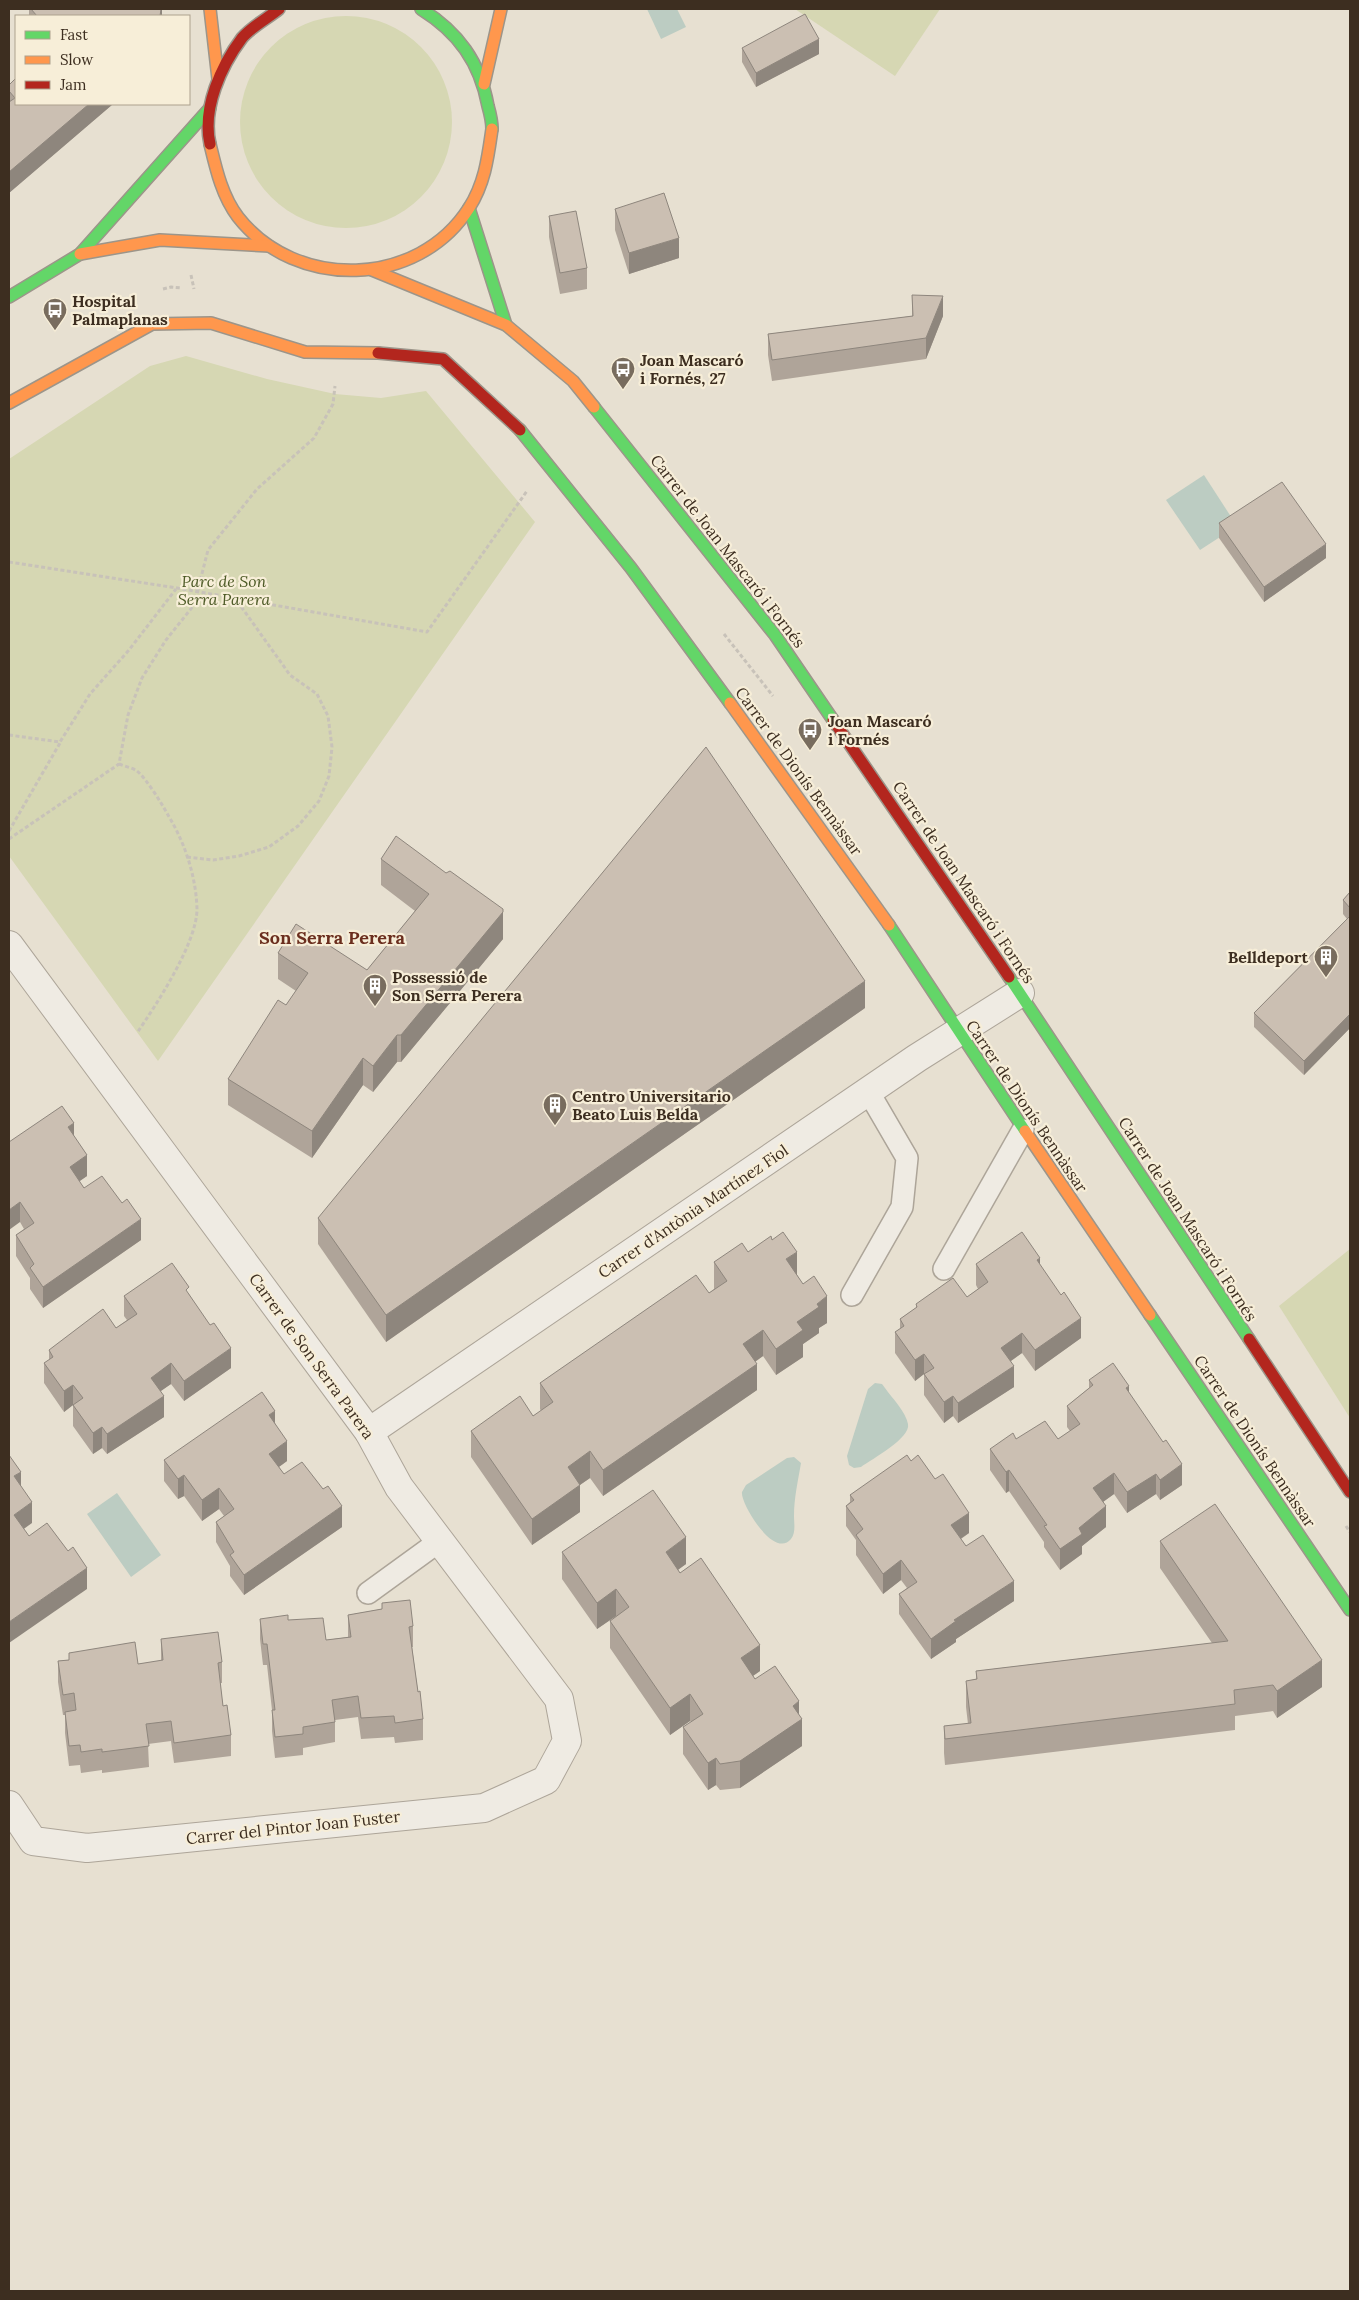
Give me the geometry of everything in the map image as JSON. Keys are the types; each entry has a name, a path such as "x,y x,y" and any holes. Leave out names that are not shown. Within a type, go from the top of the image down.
{"street":[{"path":"210,9 218,79"},
{"path":"279,9 243,37 218,79 210,108 209,139 218,180 238,217 269,246 301,263 336,271 372,270 410,259 443,238 469,208 487,169 492,126 484,84 467,50 442,22 420,9"},
{"path":"484,84 501,9"},
{"path":"9,297 80,254 210,108"},
{"path":"469,208 506,325"},
{"path":"80,254 160,240 269,246"},
{"path":"372,270 506,325"},
{"name":"Carrer de Dionís Bennàssar","path":"9,403 152,324 211,323 305,352 380,353 442,359 515,424 630,568 754,735 903,945 957,1032 1350,1610"},
{"name":"Carrer de Joan Mascaró i Fornés","path":"506,325 573,381 776,635 1020,993 1350,1492"},
{"name":"Carrer de Son Serra Parera","path":"9,945 369,1432 399,1486 559,1699 567,1741 546,1780"},
{"name":"Carrer d'Antònia Martínez Fiol","path":"369,1432 868,1091 1020,993"},
{"name":"Carrer del Pintor Joan Fuster","path":"9,1805 34,1841 87,1848 484,1808 546,1780"}],"lane":[{"path":"852,1294 902,1207 907,1158 868,1091"},
{"path":"944,1268 1023,1130"},
{"path":"368,1593 441,1540"}],"path":[{"path":"9,839 119,764 128,715 142,678 166,640 194,605 208,550 257,489 314,438 333,404"},
{"path":"9,562 177,588 427,632 519,502"},
{"path":"9,831 90,694 129,650 177,588"},
{"path":"187,857 213,860 239,856 269,847 298,826 319,801 329,776 332,747 328,716 317,694 290,675 234,598"},
{"path":"9,735 60,742"},
{"path":"119,764 136,771 164,808 183,840 197,910 190,941 155,1007 137,1032"}],"green space":[{"path":"795,9 940,9 895,76"},
{"path":"336,16 356,16 377,20 396,28 421,47 434,63 444,81 450,101 452,122 450,143 444,163 434,181 421,197 396,216 377,224 356,228 336,228 315,224 296,216 279,204 264,189 252,172 244,153 240,132 240,112 244,91 252,72 264,55 279,40 296,28 315,20"},
{"name":"Parc de Son Serra Parera","path":"186,356 267,379 335,394 381,398 426,391 535,522 158,1061 9,856 9,459 150,366"},
{"path":"1350,1249 1350,1418 1279,1306"}],"shaded area":[{"path":"647,9 677,9 686,27 661,39"},
{"path":"1204,475 1237,526 1200,550 1166,500"},
{"path":"875,1383 882,1384 902,1410 907,1419 907,1430 890,1448 861,1467 854,1468 849,1465 847,1456 868,1389"},
{"path":"794,1457 801,1463 796,1490 793,1537 784,1543 776,1542 759,1528 746,1507 742,1492 746,1485 787,1458"},
{"path":"117,1493 161,1555 131,1577 87,1514"}],"building":[{"path":"31,9 161,9 160,15 36,15"},
{"path":"805,14 819,39 756,73 742,48"},
{"path":"15,79 15,98 9,91 9,85"},
{"path":"15,98 15,105 88,105 9,172 9,102"},
{"path":"664,193 679,238 629,253 615,209"},
{"path":"576,211 587,268 560,273 549,216"},
{"path":"912,295 943,296 926,338 772,360 768,334 913,316"},
{"path":"1282,482 1326,544 1264,587 1219,523"},
{"name":"Centro Universitario Beato Luis Belda","path":"706,747 865,981 386,1315 318,1218"},
{"name":"Possessió de Son Serra Perera","path":"396,836 446,873 450,871 503,909 503,912 401,1035 397,1035 373,1066 363,1058 312,1131 228,1079 278,1000 286,1005 308,973 278,953 296,924 367,970 429,894 381,859"},
{"path":"1350,892 1350,908 1343,900"},
{"name":"Belldeport","path":"1350,916 1350,1014 1304,1061 1254,1013"},
{"path":"62,1106 74,1123 68,1127 87,1155 70,1167 84,1188 102,1176 122,1203 127,1199 141,1219 43,1287 30,1268 34,1264 16,1235 34,1223 20,1202 9,1210 9,1142"},
{"path":"783,1232 797,1252 786,1259 803,1284 814,1276 827,1296 817,1304 819,1307 797,1322 803,1330 776,1349 763,1330 743,1344 757,1364 603,1470 590,1451 568,1467 580,1485 532,1519 471,1431 520,1396 533,1416 553,1402 540,1383 696,1275 709,1293 727,1281 714,1262 742,1243 748,1252 771,1236 772,1240"},
{"path":"1022,1232 1040,1258 1037,1260 1061,1295 1064,1292 1081,1318 1035,1350 1022,1333 1001,1348 1014,1366 958,1403 953,1396 944,1402 924,1374 934,1368 924,1354 915,1360 895,1332 904,1326 900,1319 917,1307 916,1304 953,1278 967,1297 988,1282 976,1264"},
{"path":"172,1263 189,1287 186,1290 210,1325 214,1323 231,1348 184,1381 171,1363 151,1378 164,1396 107,1434 102,1427 93,1433 73,1405 83,1398 73,1385 64,1391 44,1363 53,1357 49,1350 103,1309 116,1328 137,1314 124,1296"},
{"path":"1113,1363 1129,1386 1126,1388 1163,1442 1166,1440 1182,1464 1160,1480 1156,1474 1127,1492 1114,1473 1093,1488 1106,1506 1079,1528 1082,1534 1060,1549 1044,1526 1047,1525 1009,1470 1006,1472 990,1449 1013,1433 1016,1439 1045,1421 1058,1439 1080,1424 1067,1406 1093,1385 1089,1380"},
{"path":"262,1392 275,1411 269,1415 287,1441 269,1454 284,1474 302,1462 323,1489 328,1486 342,1506 244,1575 230,1555 234,1552 216,1522 234,1509 219,1488 202,1500 184,1475 178,1479 164,1460"},
{"path":"9,1455 21,1472 14,1476 32,1502 14,1515 29,1536 47,1523 68,1551 73,1547 87,1568 9,1622"},
{"path":"907,1455 911,1461 918,1455 935,1479 943,1474 969,1513 951,1525 966,1546 983,1535 1014,1581 954,1620 956,1621 931,1639 899,1594 917,1582 901,1560 883,1574 856,1535 863,1529 846,1506 854,1500 850,1495"},
{"path":"653,1490 686,1537 666,1552 680,1573 701,1558 760,1645 741,1658 755,1679 775,1666 799,1701 793,1706 802,1719 740,1761 720,1764 716,1758 708,1763 683,1727 703,1714 690,1694 670,1708 610,1621 629,1607 616,1589 597,1603 562,1552"},
{"path":"1215,1504 1322,1660 1277,1691 1273,1685 1234,1690 1235,1704 945,1739 944,1726 971,1723 966,1681 977,1679 976,1671 1228,1641 1160,1541"},
{"path":"410,1600 413,1626 409,1627 423,1719 395,1723 394,1716 361,1718 358,1696 332,1700 335,1722 303,1727 303,1734 275,1737 272,1710 275,1710 267,1644 263,1644 260,1619 288,1615 288,1620 323,1618 326,1640 351,1637 348,1615 382,1609 382,1603"},
{"path":"218,1632 222,1662 218,1663 223,1706 227,1705 231,1735 174,1743 171,1721 146,1724 149,1746 102,1752 102,1749 81,1752 80,1745 69,1746 65,1712 76,1710 74,1693 63,1695 58,1661 69,1660 69,1653 135,1642 138,1664 163,1660 161,1639"}],"traffic: fast":[{"path":"421,9 456,38 473,62 484,90 492,129"},
{"path":"9,297 80,254 210,108"},
{"path":"469,208 506,325"},
{"path":"594,407 775,635 833,720"},
{"path":"520,430 631,568 730,703"},
{"path":"889,925 1025,1131"},
{"path":"1009,977 1249,1339"},
{"path":"1150,1315 1350,1610"}],"traffic: slow":[{"path":"210,9 218,79"},
{"path":"484,84 501,9"},
{"path":"210,144 220,182 232,209 262,241 291,258 323,268 356,270 389,266 420,254 447,234 469,208 479,189 487,160 492,129"},
{"path":"80,254 160,240 269,246"},
{"path":"372,270 506,325 573,381 594,407"},
{"path":"9,403 152,324 211,323 305,352 378,353"},
{"path":"730,703 889,925"},
{"path":"1025,1131 1150,1315"}],"traffic: jam":[{"path":"210,144 208,130 211,102 227,61 242,38 279,9"},
{"path":"378,353 443,359 520,430"},
{"path":"833,720 1009,977"},
{"path":"1249,1339 1350,1492"}],"place":[{"name":"Hospital Palmaplanas","path":"55,331"},
{"name":"Joan Mascaró i Fornés, 27","path":"623,390"},
{"name":"Joan Mascaró i Fornés","path":"810,751"},
{"name":"Belldeport","path":"1326,978"},
{"name":"Possessió de Son Serra Perera","path":"375,1007"},
{"name":"Centro Universitario Beato Luis Belda","path":"555,1126"}],"district":[{"name":"Son Serra Perera","path":"332,938"}]}
